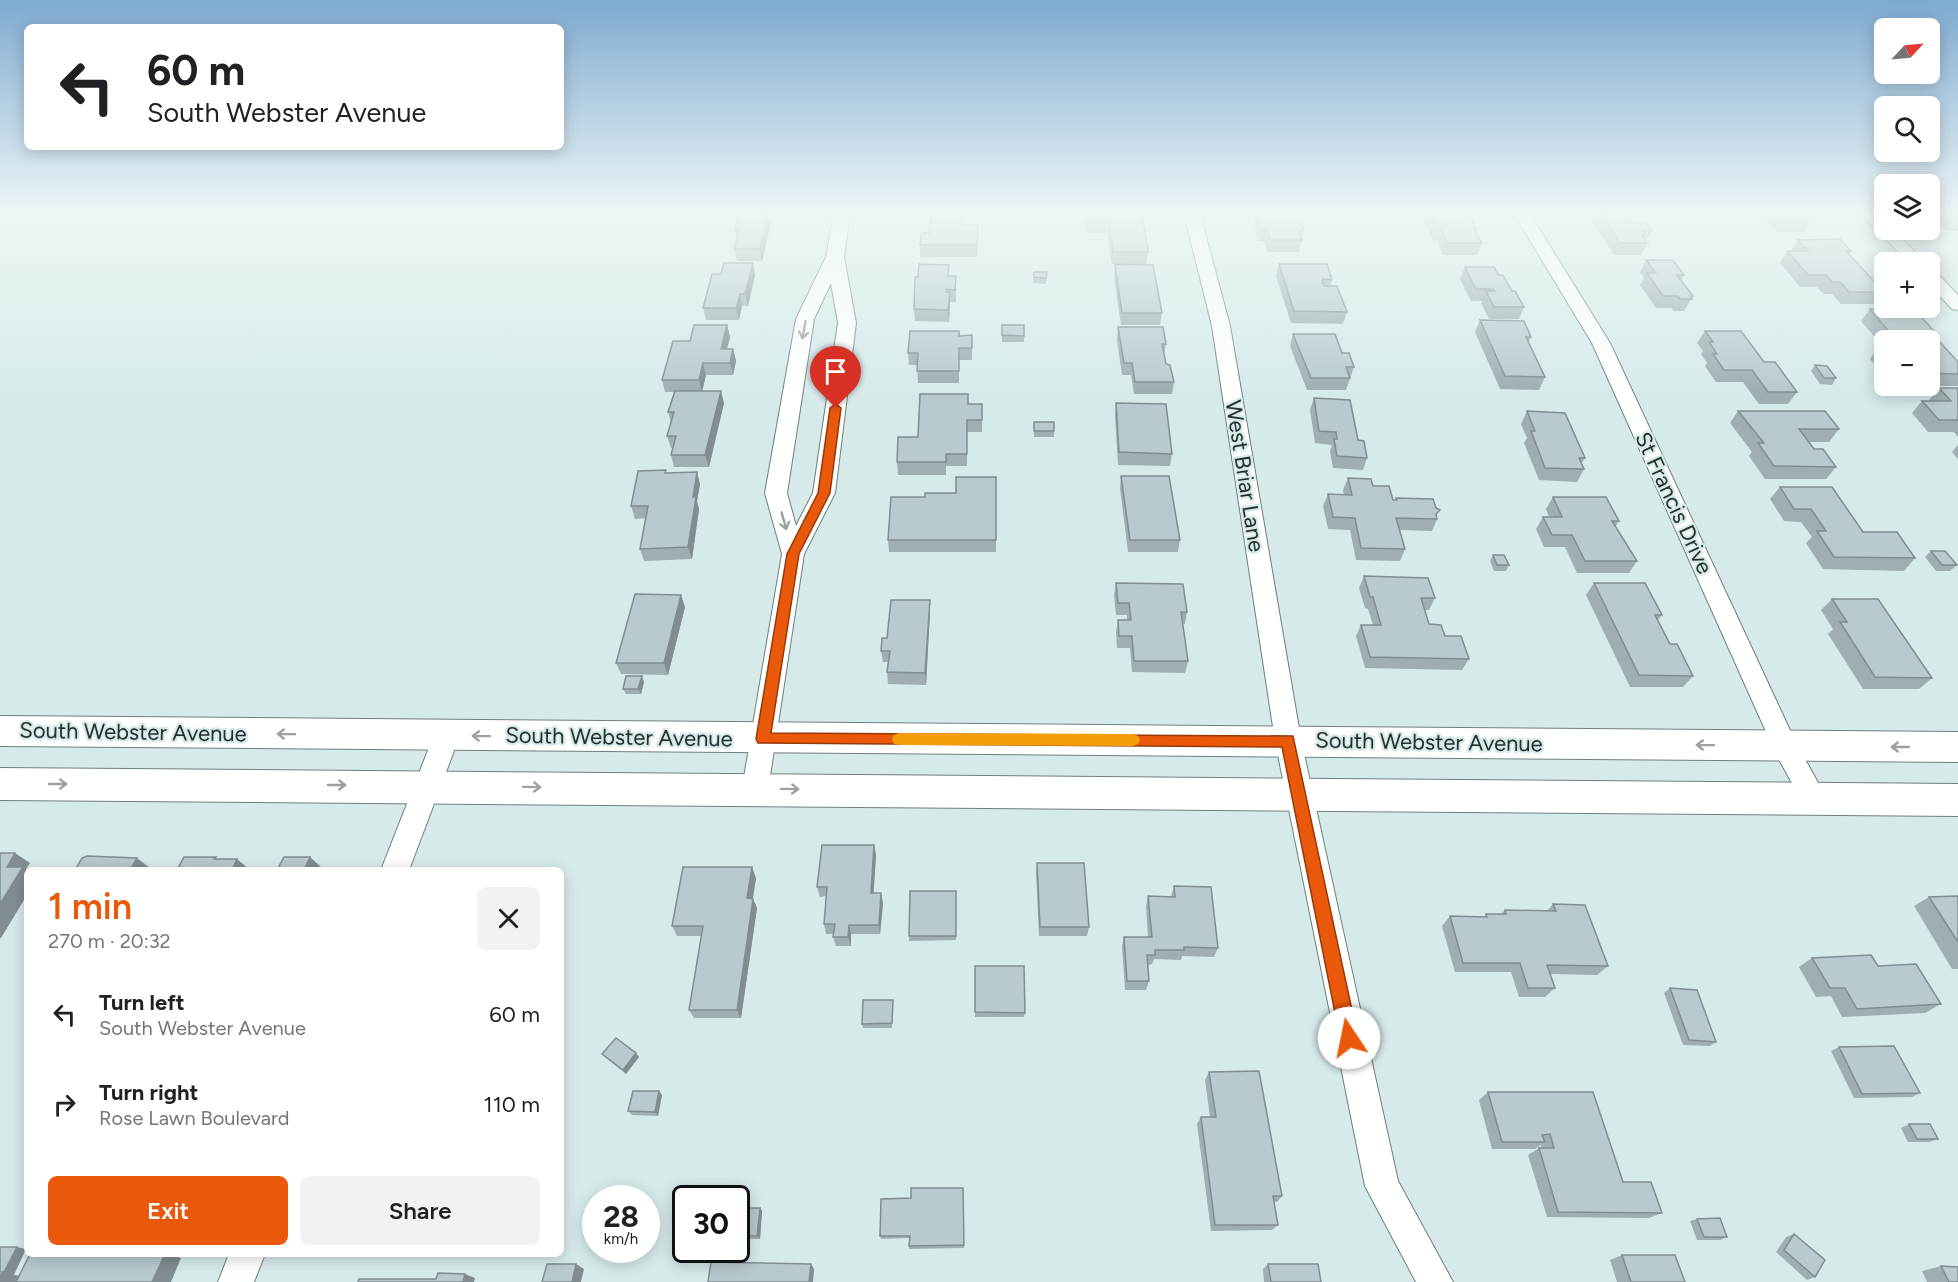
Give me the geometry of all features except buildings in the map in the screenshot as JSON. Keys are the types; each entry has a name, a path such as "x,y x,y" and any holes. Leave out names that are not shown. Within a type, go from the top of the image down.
{"main road":[{"name":"South Webster Avenue","path":"0,731 1958,747"},
{"path":"0,783 1958,800"}],"street":[{"path":"793,554 776,493 806,320 828,274"},
{"path":"755,789 793,554 824,493 847,323 839,274"},
{"name":"West Briar Lane","path":"1207,274 1221,326 1288,740 1382,1186 1435,1282"},
{"name":"St Francis Drive","path":"1558,274 1601,343 1785,746 1814,799"},
{"path":"1940,286 1958,305"},
{"path":"395,867 447,735"},
{"path":"236,1282 246,1257"}],"slow traffic":[{"path":"899,739 1133,740"}],"route":[{"path":"836,408 824,493 793,554 763,739 1288,740 1349,1038"}]}
